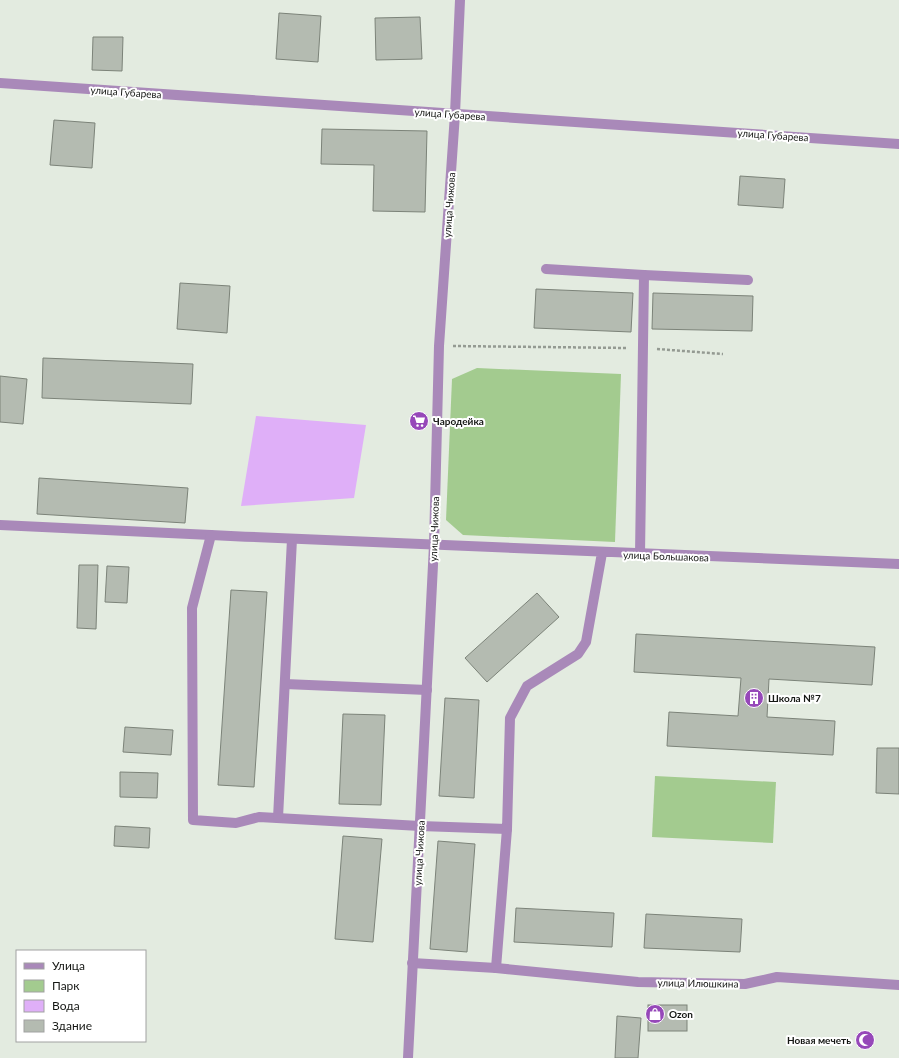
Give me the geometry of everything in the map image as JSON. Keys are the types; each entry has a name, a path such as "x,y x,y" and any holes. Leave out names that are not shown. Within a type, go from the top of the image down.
{"street":[{"name":"улица Чижова","path":"408,1058 434,545 439,346 455,114 460,0"},
{"name":"улица Губарева","path":"0,83 899,144"},
{"path":"546,269 748,280"},
{"path":"640,555 644,275"},
{"name":"улица Большакова","path":"0,525 602,554 899,564"},
{"path":"211,535 192,608 193,820 236,823 259,816 507,830"},
{"path":"278,818 292,539"},
{"path":"496,968 507,830 510,718 527,686 578,654 586,642 602,554"},
{"path":"285,684 427,690"},
{"name":"улица Илюшкина","path":"412,964 496,968 638,982 745,984 777,977 899,985"}],"path":[{"path":"439,346 642,348 723,354"}],"green space":[{"path":"477,368 621,374 615,542 463,535 446,520 452,379"},
{"path":"655,776 776,782 773,843 652,837"}],"water":[{"path":"256,416 366,425 354,498 241,506"}],"building":[{"path":"279,13 321,16 318,62 276,59"},
{"path":"420,17 422,59 376,60 375,18"},
{"path":"93,37 123,37 122,71 92,70"},
{"path":"54,120 95,123 92,168 50,165"},
{"path":"322,129 427,131 425,212 373,211 374,165 321,164"},
{"path":"740,176 785,179 783,208 738,205"},
{"path":"180,283 230,286 227,333 177,329"},
{"path":"536,289 633,293 631,332 534,328"},
{"path":"653,293 753,296 752,331 652,329"},
{"path":"43,358 193,364 191,404 42,398"},
{"path":"0,376 27,379 23,424 0,422"},
{"path":"39,478 188,488 185,523 37,514"},
{"path":"79,565 98,565 96,629 77,628"},
{"path":"107,566 129,567 127,603 105,602"},
{"path":"231,590 267,592 254,787 218,785"},
{"path":"537,593 559,617 487,682 465,658"},
{"name":"Школа №7","path":"636,634 875,647 872,685 769,679 767,717 835,721 833,755 667,746 669,712 738,716 741,678 634,672"},
{"path":"445,698 479,700 474,798 439,796"},
{"path":"343,714 385,715 381,805 339,804"},
{"path":"125,727 173,730 171,755 123,752"},
{"path":"877,748 899,748 899,794 876,793"},
{"path":"120,772 158,773 157,798 120,797"},
{"path":"115,826 150,828 149,848 114,846"},
{"path":"343,836 382,839 373,942 335,939"},
{"path":"438,841 475,844 467,952 430,949"},
{"path":"516,908 614,913 612,947 514,942"},
{"path":"646,914 742,919 740,952 644,948"},
{"path":"648,1005 687,1005 687,1031 648,1031"},
{"path":"617,1016 641,1018 638,1058 615,1058"}],"place":[{"name":"Чародейка","path":"419,421"},
{"name":"Школа №7","path":"754,698"},
{"name":"Ozon","path":"655,1014"},
{"name":"Новая мечеть","path":"865,1040"}]}
